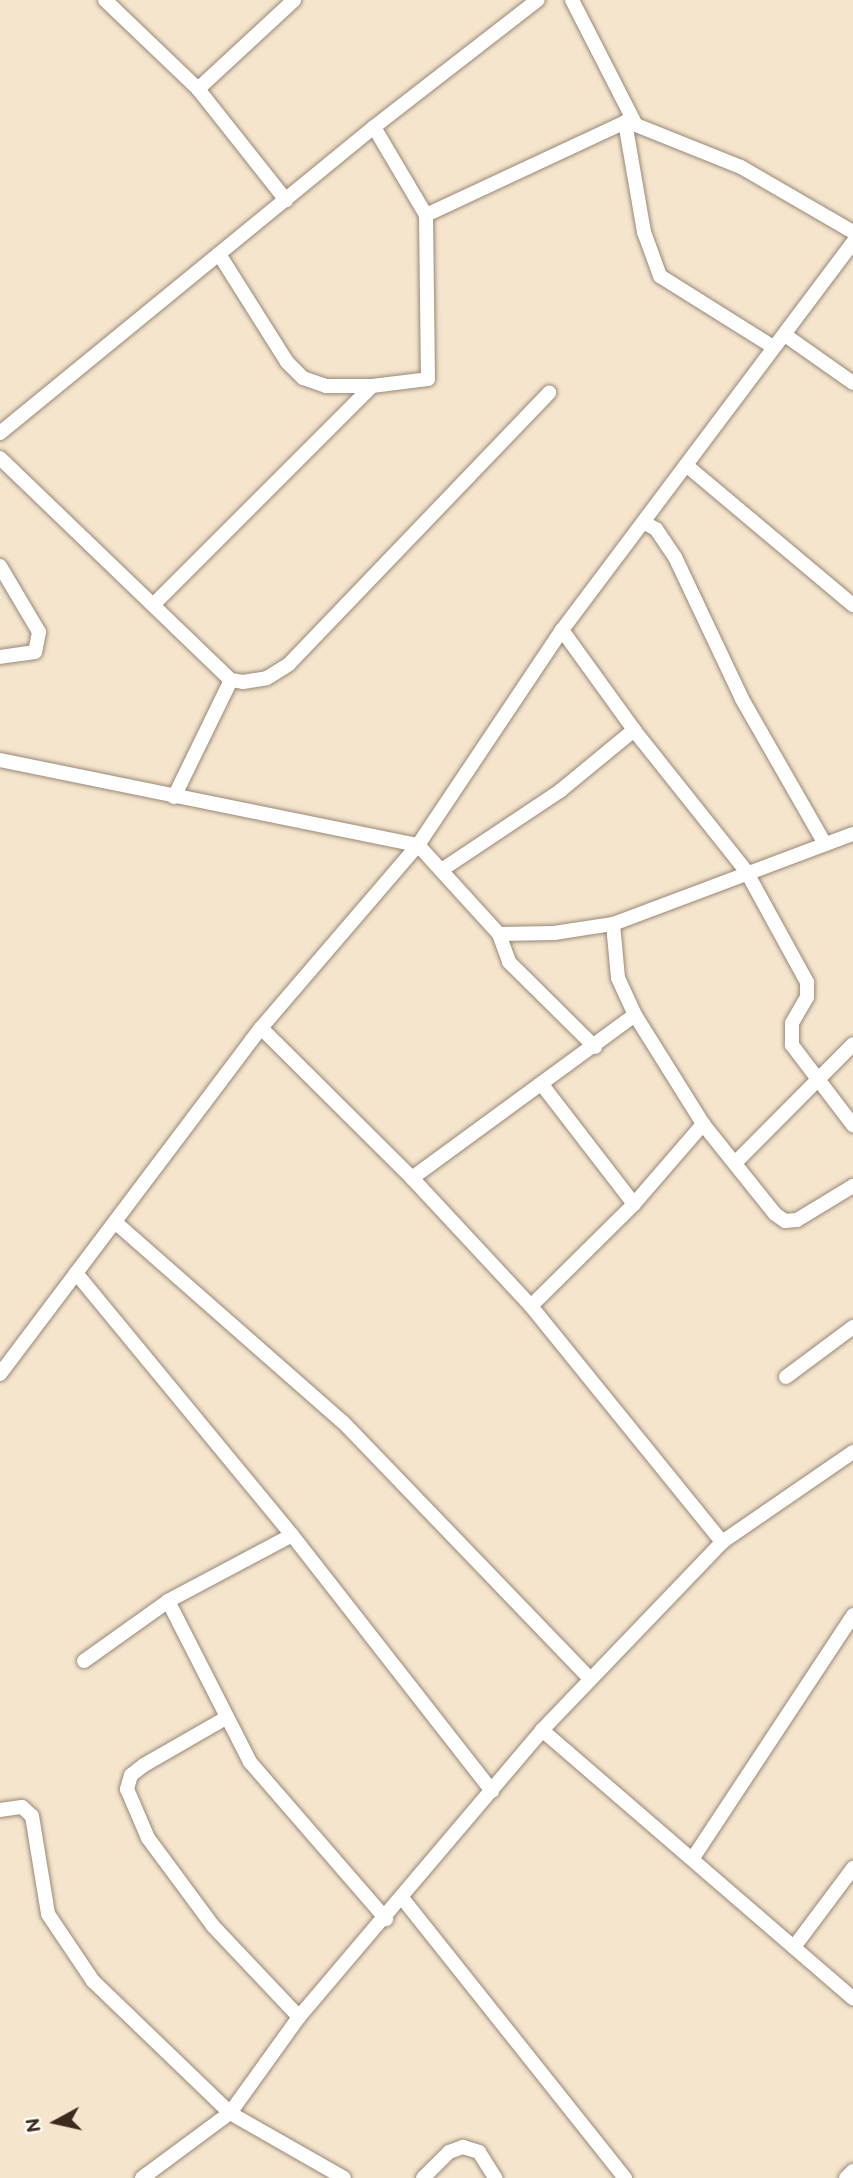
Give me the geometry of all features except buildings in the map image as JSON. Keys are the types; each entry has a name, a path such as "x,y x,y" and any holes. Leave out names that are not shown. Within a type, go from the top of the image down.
{"street":[{"path":"105,0 198,89 286,200"},
{"path":"198,89 294,0"},
{"path":"0,433 374,127 538,0"},
{"path":"572,0 631,124 644,232 660,276 774,347"},
{"path":"426,215 631,124 741,167 853,232"},
{"path":"219,254 287,362 303,378 326,386 372,386 428,379 426,215 374,127"},
{"path":"0,1374 261,1028 418,845 562,630 645,523 853,242"},
{"path":"785,335 853,383"},
{"path":"154,604 372,386"},
{"path":"0,458 230,680 267,678 289,664 549,393"},
{"path":"686,465 853,605"},
{"path":"645,523 656,529 675,557 742,699 825,844"},
{"path":"0,566 39,632 35,652 0,657"},
{"path":"562,630 634,730 746,872 807,982 807,997 790,1035 853,1125"},
{"path":"174,797 230,680"},
{"path":"443,869 560,790 634,730"},
{"path":"0,760 418,845 443,869 499,934 516,970 595,1047"},
{"path":"499,934 554,933 613,924 853,834"},
{"path":"613,924 618,978 635,1015 703,1124 785,1221 797,1220 853,1186"},
{"path":"412,1178 543,1086 635,1015"},
{"path":"261,1028 412,1178 531,1306 722,1542"},
{"path":"736,1162 853,1044"},
{"path":"543,1086 634,1204"},
{"path":"531,1306 634,1204 703,1124"},
{"path":"115,1222 343,1422 589,1678"},
{"path":"76,1273 292,1535 492,1791"},
{"path":"786,1377 853,1327"},
{"path":"142,2178 229,2113 299,2017 403,1899 542,1730 722,1542 853,1451"},
{"path":"84,1661 168,1601 292,1535"},
{"path":"168,1601 204,1664 224,1718 250,1762 386,1919"},
{"path":"693,1858 853,1615"},
{"path":"224,1718 144,1765 131,1775 127,1789 148,1838 213,1926 299,2017"},
{"path":"542,1730 853,1998"},
{"path":"0,1810 22,1807 32,1816 48,1914 93,1981 229,2113 344,2178"},
{"path":"794,1947 853,1868"},
{"path":"403,1899 625,2178"},
{"path":"423,2178 449,2152 463,2147 479,2152 495,2178"},
{"path":"845,2178 853,2171"}]}
